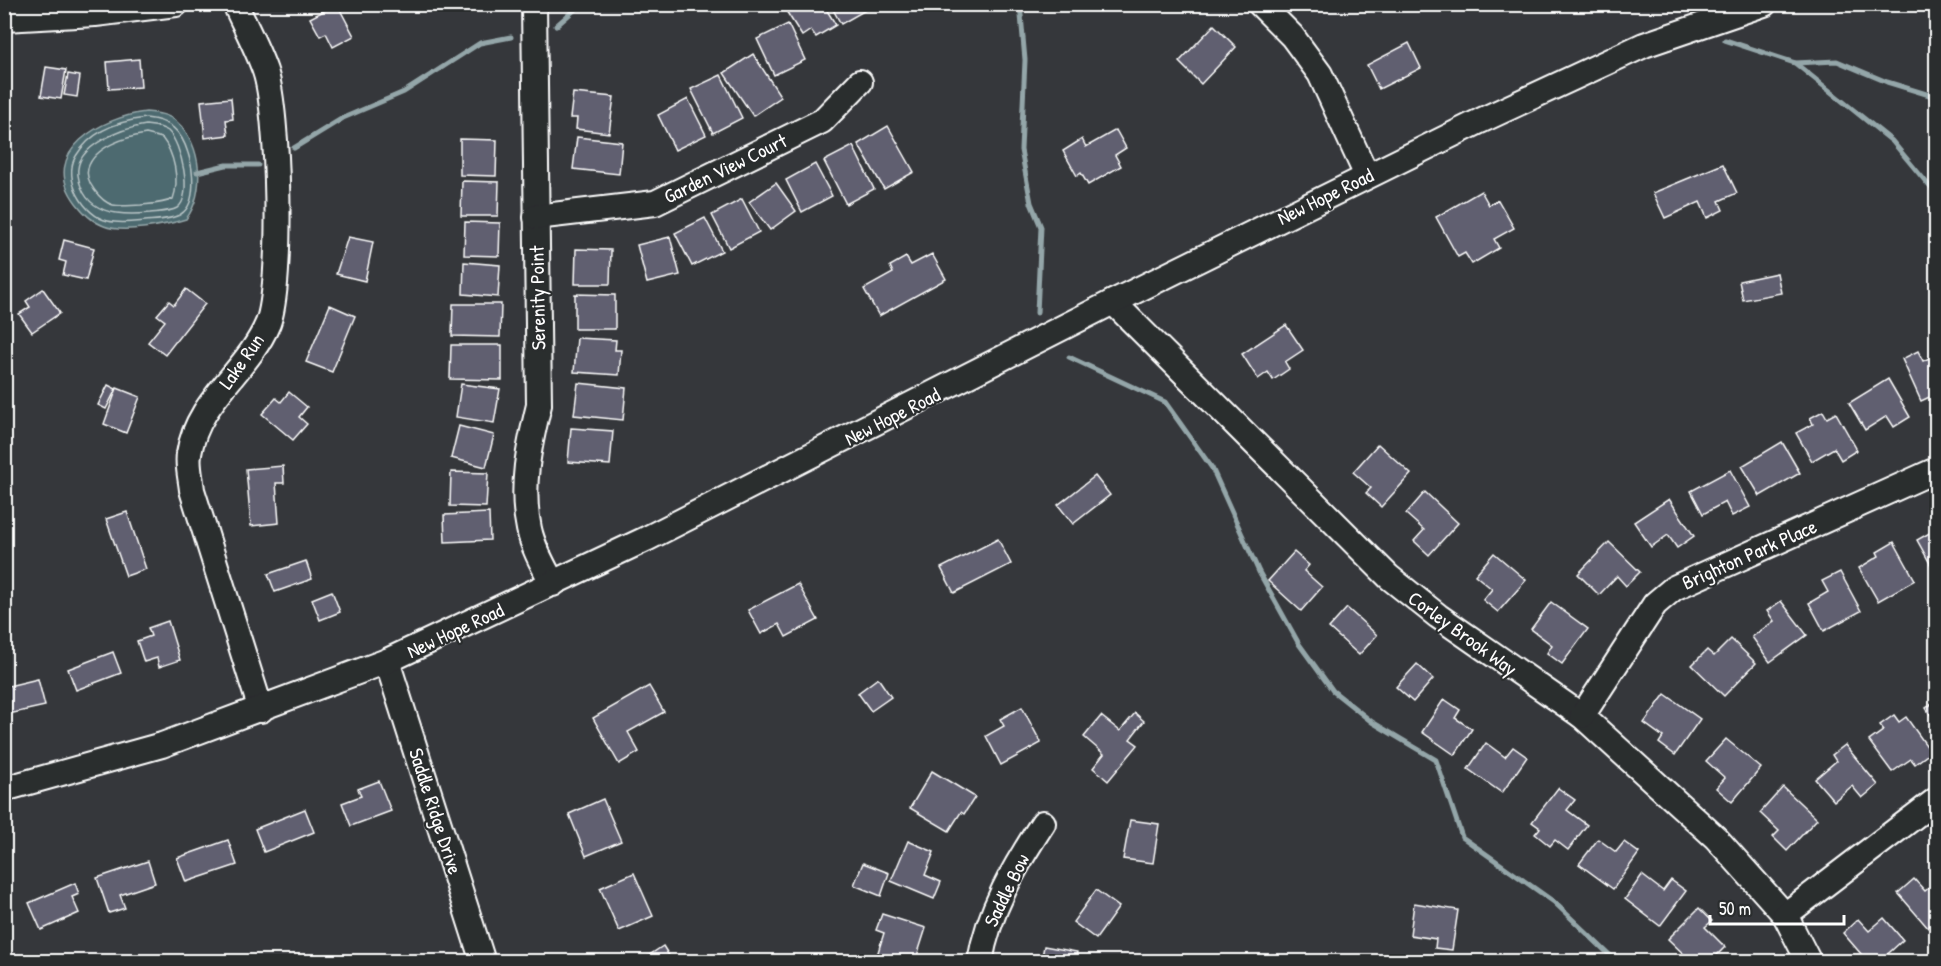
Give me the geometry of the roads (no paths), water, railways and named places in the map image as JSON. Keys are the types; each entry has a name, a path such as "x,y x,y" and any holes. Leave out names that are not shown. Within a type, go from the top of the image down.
{"street":[{"path":"4,20 95,14 176,4"},
{"name":"Lake Run","path":"235,4 265,71 273,106 276,278 268,322 254,347 229,378 198,424 188,455 192,490 261,710"},
{"name":"Serenity Point","path":"534,4 539,405 525,484 529,530 553,584"},
{"path":"1260,4 1292,36 1320,74 1367,176"},
{"name":"New Hope Road","path":"4,789 162,745 261,710 387,661 553,584 872,427 1113,302 1367,176 1644,45 1764,4"},
{"name":"Garden View Court","path":"537,217 655,203 822,121 860,82"},
{"name":"Corley Brook Way","path":"1113,302 1389,577 1446,623 1582,716 1716,838 1785,915 1809,962"},
{"name":"Brighton Park Place","path":"1582,716 1655,604 1674,588 1936,470"},
{"name":"Saddle Ridge Drive","path":"387,661 483,962"},
{"path":"1785,915 1936,800"},
{"name":"Saddle Bow","path":"980,962 984,938 1012,870 1042,823"}],"water":[{"path":"146,112 170,117 185,131 196,156 199,183 197,196 186,219 145,228 122,229 104,226 92,219 76,203 66,185 64,168 70,153 80,140 111,121"}],"waterway":[{"path":"556,26 581,4"},
{"path":"1020,4 1025,60 1021,150 1031,203 1041,227 1037,313"},
{"path":"294,148 343,118 404,92 480,43 511,37"},
{"path":"1725,40 1795,63 1892,141 1936,194"},
{"path":"1795,63 1837,61 1887,82 1936,97"},
{"path":"197,172 226,165 258,165"},
{"path":"1069,357 1165,402 1212,468 1259,572 1299,644 1333,691 1372,722 1436,760 1462,837 1554,902 1617,962"}]}
